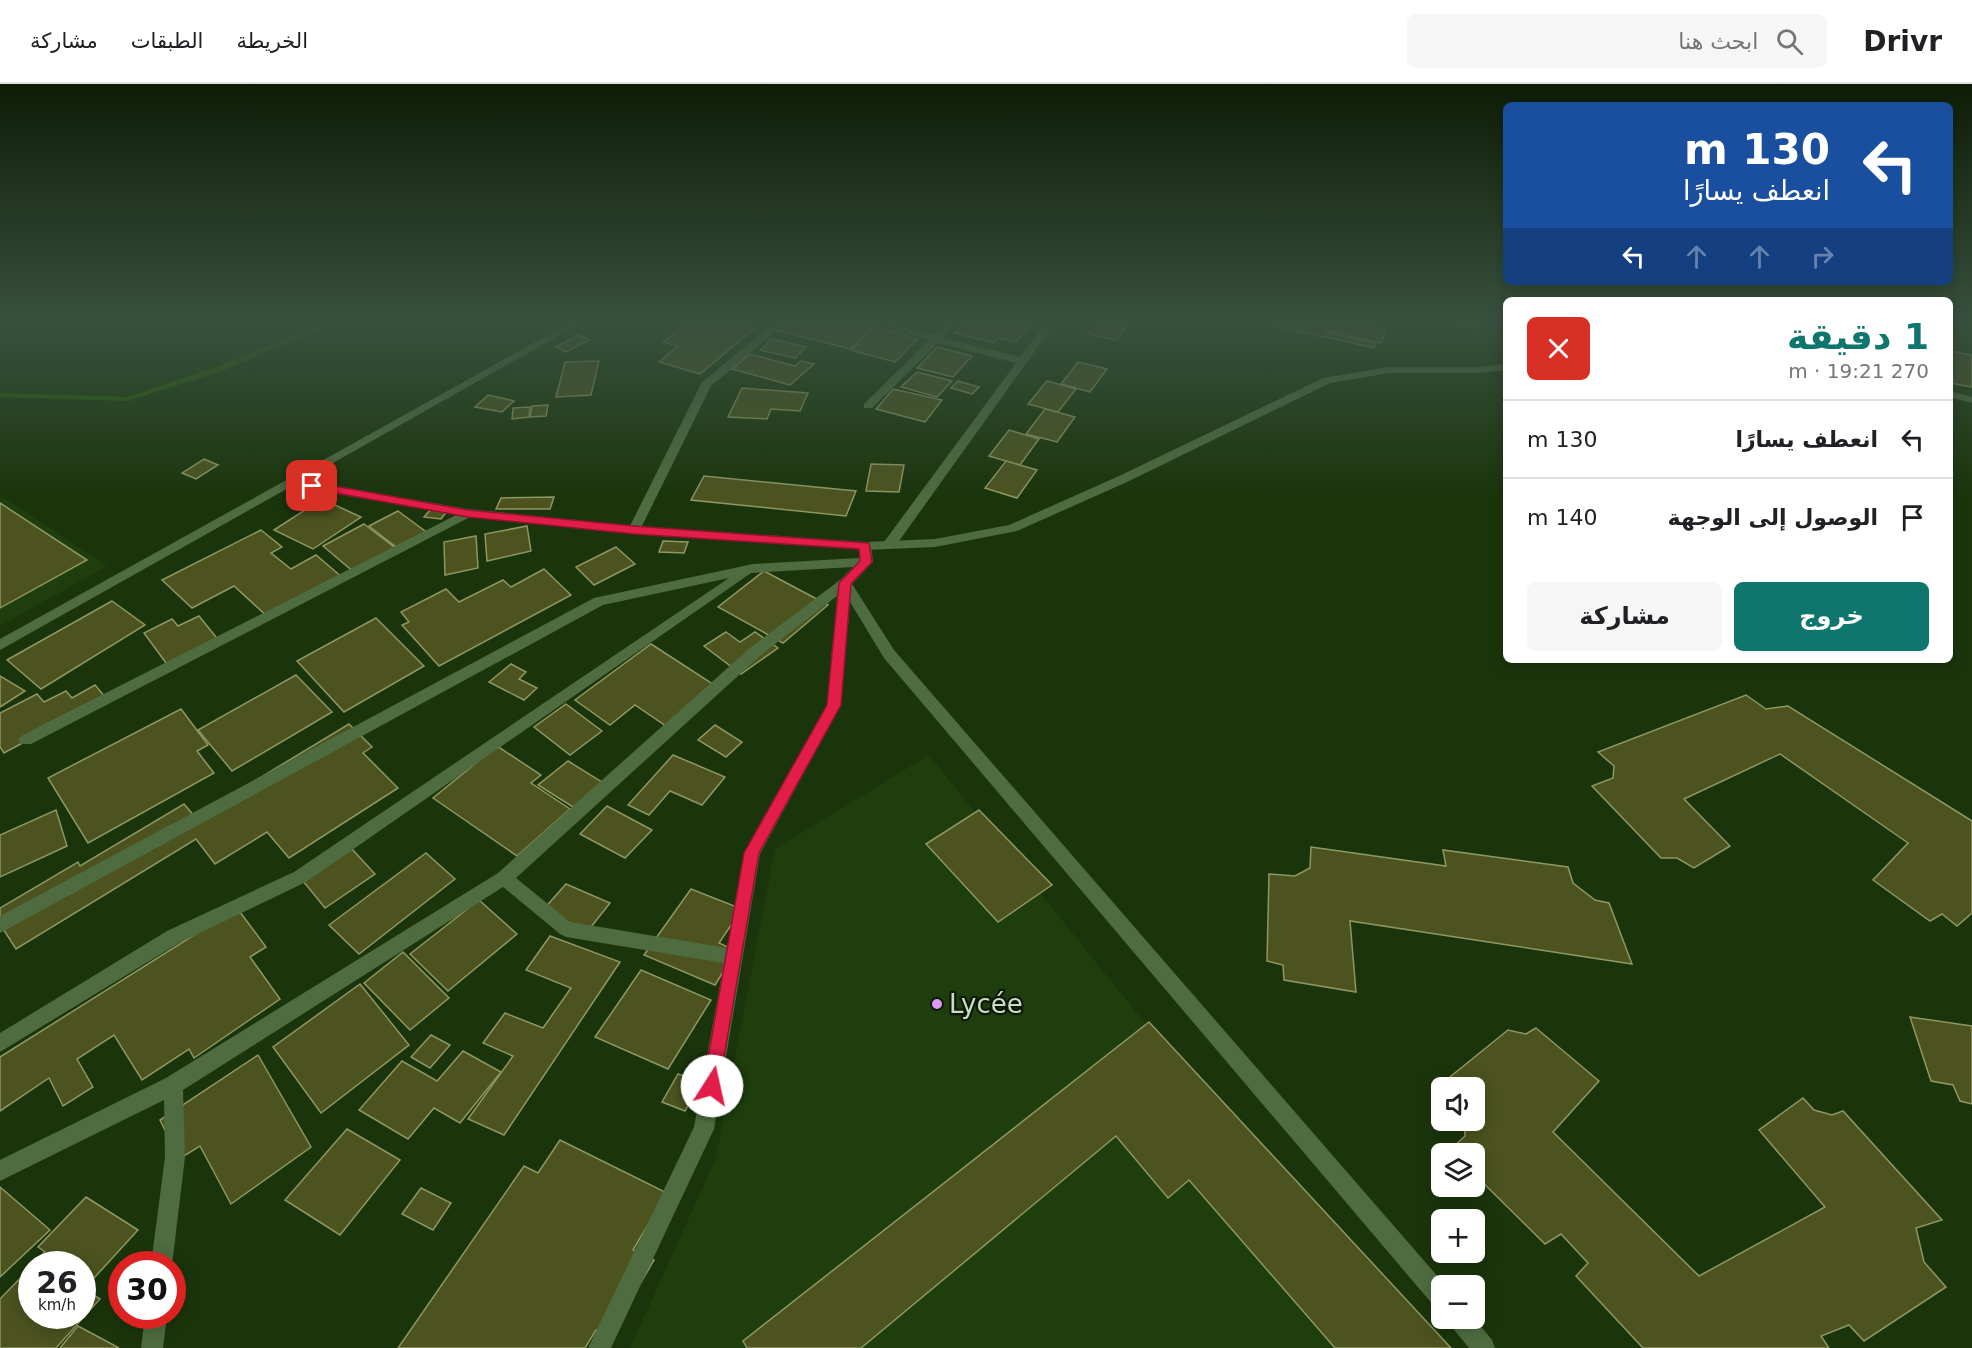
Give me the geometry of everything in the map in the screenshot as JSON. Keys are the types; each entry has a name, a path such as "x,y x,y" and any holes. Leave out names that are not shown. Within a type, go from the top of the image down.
{"street":[{"path":"0,645 470,382"},
{"path":"634,530 708,382"},
{"path":"868,406 892,382"},
{"path":"889,545 1007,382"},
{"path":"0,925 599,601 753,568 865,554 889,545 935,543 1012,528 1123,479 1323,382"},
{"path":"1953,395 1972,400"},
{"path":"290,482 468,513 865,554"},
{"path":"26,740 468,513"},
{"path":"0,1171 173,1085 504,879 756,651 845,583 865,554"},
{"path":"0,1044 172,937 300,877 753,568"},
{"path":"599,1348 704,1129 752,853 834,705 845,583"},
{"path":"845,583 888,654 1431,1285"},
{"path":"504,879 566,929 734,957"},
{"path":"164,1251 176,1157 173,1085"},
{"path":"152,1348 154,1329"},
{"path":"1468,1329 1484,1348"}],"shaded area":[{"path":"0,495 107,566 0,626"},
{"name":"Lycée","path":"929,755 1407,1348 630,1348 716,1158 775,849"}],"building":[{"path":"560,382 594,382 591,395 556,397"},
{"path":"906,382 951,382 937,397 901,387"},
{"path":"957,382 979,387 972,394 951,388"},
{"path":"1046,382 1076,389 1058,412 1028,404"},
{"path":"1063,382 1097,382 1090,392 1061,384"},
{"path":"1953,382 1972,382 1972,387 1953,384"},
{"path":"742,388 808,393 800,411 771,409 767,419 728,417"},
{"path":"893,389 942,400 925,422 876,409"},
{"path":"488,395 514,401 502,412 475,407"},
{"path":"548,405 546,416 530,417 532,406"},
{"path":"530,407 529,417 512,419 513,408"},
{"path":"1045,409 1075,417 1057,442 1026,434"},
{"path":"1009,430 1039,439 1020,465 989,456"},
{"path":"204,459 218,465 196,479 182,473"},
{"path":"1006,461 1037,470 1017,498 985,488"},
{"path":"871,464 904,465 899,492 866,491"},
{"path":"704,476 856,491 846,516 691,500"},
{"path":"554,497 550,509 496,509 501,498"},
{"path":"322,499 361,517 313,549 274,530"},
{"path":"0,503 87,560 0,608"},
{"path":"432,508 448,510 441,519 424,517"},
{"path":"398,511 429,534 400,550 369,526"},
{"path":"364,524 398,550 355,573 323,546"},
{"path":"527,526 531,551 487,561 485,534"},
{"path":"261,530 282,547 271,553 291,569 316,555 343,578 269,618 234,586 192,608 162,580"},
{"path":"476,536 478,568 445,575 444,542"},
{"path":"663,541 688,542 684,553 659,552"},
{"path":"616,547 635,564 594,585 576,567"},
{"path":"544,569 571,595 439,666 402,625 409,622 401,612 446,589 459,602 503,580 511,587"},
{"path":"764,571 828,605 783,643 718,607"},
{"path":"112,601 145,625 41,689 7,660"},
{"path":"199,616 220,642 169,667 144,633 172,619 178,626"},
{"path":"376,618 424,666 344,712 297,661"},
{"path":"726,632 740,642 755,632 778,648 741,674 704,646"},
{"path":"651,644 719,688 669,728 635,705 610,725 575,700"},
{"path":"511,664 526,672 519,679 537,688 524,700 489,682"},
{"path":"296,675 332,712 232,771 198,730"},
{"path":"0,676 25,691 0,707"},
{"path":"95,685 106,698 4,753 0,747 0,713 37,694 44,702 66,691 72,698"},
{"path":"1746,695 1766,709 1788,706 1972,821 1972,913 1957,926 1942,914 1930,921 1873,880 1908,843 1780,754 1684,799 1730,846 1694,868 1677,858 1661,858 1592,786 1613,778 1614,766 1598,752"},
{"path":"566,704 602,731 570,755 534,727"},
{"path":"181,709 208,745 197,751 214,773 88,843 48,778"},
{"path":"349,724 372,747 363,753 398,788 289,858 267,832 215,864 196,839 16,949 0,924 0,908 78,862 80,866 184,804 195,817"},
{"path":"715,725 742,742 726,757 698,740"},
{"path":"497,746 541,775 531,783 570,809 517,856 433,798"},
{"path":"673,755 725,777 702,805 670,791 649,815 628,805"},
{"path":"568,761 602,782 573,807 538,785"},
{"path":"607,806 652,830 625,858 580,834"},
{"path":"56,810 67,846 0,877 0,835"},
{"path":"979,810 1052,885 998,922 926,844"},
{"path":"1311,847 1446,866 1443,850 1568,867 1573,883 1595,900 1609,903 1632,964 1350,921 1356,992 1284,980 1283,965 1267,961 1269,874 1295,876 1310,868"},
{"path":"352,849 375,874 325,908 303,881"},
{"path":"426,853 455,879 359,954 329,925"},
{"path":"566,884 610,903 587,932 542,911"},
{"path":"691,889 742,909 719,943 736,951 715,985 644,955"},
{"path":"479,900 517,934 448,991 410,954"},
{"path":"237,908 266,947 250,957 280,999 194,1058 189,1049 142,1080 114,1035 77,1059 93,1087 63,1106 49,1078 0,1111 0,1057"},
{"path":"550,936 620,962 504,1135 468,1119 513,1056 483,1043 505,1013 543,1028 571,988 526,970"},
{"path":"403,952 449,998 410,1030 364,983"},
{"path":"641,970 711,1000 668,1069 595,1037"},
{"path":"360,984 409,1045 321,1113 273,1047"},
{"path":"1910,1017 1972,1026 1972,1104 1960,1101 1953,1085 1931,1081"},
{"path":"1149,1022 1451,1348 1335,1348 1189,1180 1168,1198 1116,1136 861,1348 747,1348 743,1341"},
{"path":"1536,1028 1599,1081 1553,1132 1699,1276 1825,1207 1759,1130 1803,1098 1814,1110 1832,1115 1843,1111 1942,1220 1916,1228 1924,1262 1946,1287 1864,1341 1849,1325 1821,1336 1829,1348 1643,1348 1576,1276 1588,1263 1561,1234 1545,1244 1485,1185 1485,1143 1458,1143 1465,1136 1465,1131 1485,1131 1485,1077 1450,1077 1508,1030 1526,1034"},
{"path":"431,1035 450,1045 430,1068 411,1057"},
{"path":"463,1051 501,1072 460,1123 434,1108 408,1139 359,1110 402,1061 437,1081"},
{"path":"258,1055 311,1147 231,1204 200,1146 179,1159 160,1120"},
{"path":"678,1074 701,1082 685,1111 662,1102"},
{"path":"347,1129 400,1160 340,1235 285,1200"},
{"path":"560,1140 667,1193 633,1250 654,1260 609,1337 596,1330 585,1348 398,1348 524,1166 538,1173"},
{"path":"0,1187 50,1230 28,1251 18,1251 18,1260 0,1277"},
{"path":"421,1188 451,1203 433,1230 402,1214"},
{"path":"86,1197 138,1230 119,1251 108,1251 108,1263 96,1276 96,1251 44,1251 38,1247"},
{"path":"18,1280 18,1329 73,1329 56,1348 0,1348 0,1299"},
{"path":"76,1329 84,1329 119,1348 60,1348"}],"waterway":[{"path":"0,395 128,399 180,382"}],"place":[{"name":"Lycée","path":"937,1004"}],"route":[{"path":"312,486 468,513 634,530 865,546 866,562 845,583 834,705 752,853 712,1086"}]}
